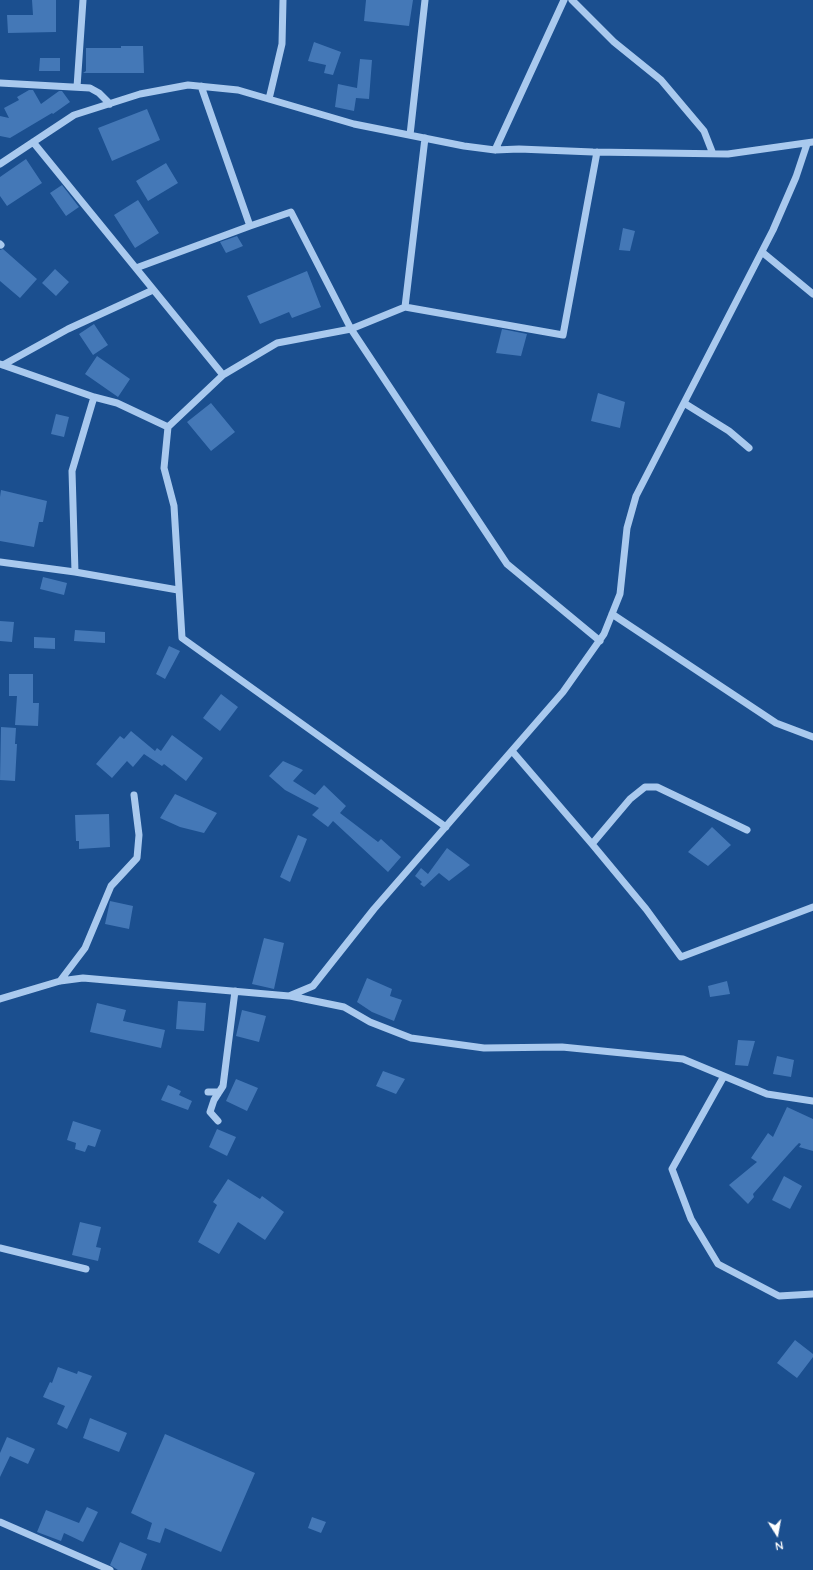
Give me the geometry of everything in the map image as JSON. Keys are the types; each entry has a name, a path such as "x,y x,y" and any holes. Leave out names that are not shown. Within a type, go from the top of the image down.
{"street":[{"path":"77,87 83,0"},
{"path":"269,99 282,44 283,0"},
{"path":"410,135 425,0"},
{"path":"496,150 564,0"},
{"path":"572,0 614,42 661,80 704,131 713,154"},
{"path":"0,83 90,88 99,93 110,104"},
{"path":"0,164 74,115 140,94 188,85 238,90 354,124 464,146 496,150 519,148 597,152 728,154 810,143"},
{"path":"201,86 250,226"},
{"path":"405,307 425,138"},
{"path":"33,142 223,375"},
{"path":"289,996 313,986 374,909 563,692 600,641 620,594 627,528 636,496 773,230 810,143"},
{"path":"446,827 182,638 174,506 164,468 168,427 223,375 278,343 352,328 405,307 563,335 597,152"},
{"path":"136,268 291,212 352,328 507,564 600,641"},
{"path":"762,252 813,294"},
{"path":"2,364 68,329 154,290"},
{"path":"2,364 94,397 116,403 168,427"},
{"path":"75,572 72,471 94,397"},
{"path":"684,403 729,431 749,448"},
{"path":"0,562 75,572 178,590"},
{"path":"612,614 776,723 813,737"},
{"path":"512,751 646,909 681,958 813,907"},
{"path":"592,844 630,800 645,787 657,787 747,830"},
{"path":"60,981 85,948 111,886 137,858 139,835 134,794"},
{"path":"0,999 60,981 83,978 289,996 344,1007 370,1022 411,1038 484,1048 562,1047 683,1059 767,1094 813,1101"},
{"path":"218,1121 210,1112 214,1100 223,1086 235,992"},
{"path":"724,1076 672,1170 691,1220 718,1264 779,1296 813,1294"},
{"path":"208,1092 219,1092"},
{"path":"0,1248 86,1269"},
{"path":"0,1522 110,1570"}],"building":[{"path":"32,0 56,0 56,32 8,33 7,15 33,15"},
{"path":"366,0 413,0 409,26 364,21"},
{"path":"314,42 341,52 333,75 324,73 326,65 308,61"},
{"path":"121,46 143,46 144,73 83,73 86,71 86,48 121,48"},
{"path":"40,58 60,58 60,71 39,71"},
{"path":"360,59 372,60 369,99 356,98 354,111 335,107 338,84 357,88"},
{"path":"29,90 33,90 41,104 59,91 62,91 70,102 53,114 52,113 10,138 0,136 0,116 9,118 4,108 19,100 17,97"},
{"path":"147,109 160,140 112,161 98,128"},
{"path":"26,159 42,183 7,206 0,196 0,177"},
{"path":"166,163 178,183 148,201 136,181"},
{"path":"62,185 79,207 66,216 50,193"},
{"path":"138,200 159,233 135,248 114,215"},
{"path":"623,228 635,231 630,251 619,250"},
{"path":"237,236 243,246 226,253 220,242"},
{"path":"3,249 37,279 20,298 0,281 0,250"},
{"path":"55,269 69,282 56,296 42,283"},
{"path":"307,271 321,307 292,318 289,312 260,324 247,296"},
{"path":"94,324 108,345 93,355 79,334"},
{"path":"502,329 527,334 521,356 496,353"},
{"path":"97,356 130,379 118,397 85,374"},
{"path":"598,393 625,402 620,428 591,421"},
{"path":"211,403 235,432 211,451 187,422"},
{"path":"56,414 69,417 64,437 51,434"},
{"path":"1,490 47,501 43,522 39,522 34,547 0,541"},
{"path":"43,577 67,583 64,595 40,589"},
{"path":"0,621 14,622 12,642 0,641"},
{"path":"75,630 105,632 105,643 74,641"},
{"path":"34,637 55,638 55,649 34,648"},
{"path":"169,646 180,651 165,679 156,674"},
{"path":"9,674 33,674 33,703 39,703 38,726 15,725 17,696 9,696"},
{"path":"221,694 238,707 220,731 203,718"},
{"path":"1,727 16,728 15,744 17,744 15,781 0,780"},
{"path":"131,731 155,751 157,748 161,751 172,735 203,758 186,781 164,764 162,766 144,754 133,767 127,761 112,778 96,764 120,736 124,739"},
{"path":"283,761 303,770 293,781 315,795 324,785 346,806 340,813 378,842 381,839 401,857 388,872 333,821 328,827 312,815 319,808 285,790 269,776"},
{"path":"175,794 217,813 204,833 180,827 160,818"},
{"path":"109,814 110,847 79,849 79,841 76,841 75,815"},
{"path":"712,827 731,845 708,866 688,852"},
{"path":"298,835 307,839 290,882 280,877"},
{"path":"447,848 470,865 449,881 439,873 424,887 420,884 422,882 415,876 421,868 428,874"},
{"path":"110,901 133,906 129,929 105,924"},
{"path":"264,938 284,943 274,989 252,984"},
{"path":"367,978 392,989 390,996 402,1000 394,1021 372,1012 357,1002"},
{"path":"727,981 730,994 710,997 708,986"},
{"path":"178,1001 206,1003 204,1031 176,1029"},
{"path":"97,1003 126,1010 123,1021 165,1030 161,1048 90,1032"},
{"path":"242,1010 266,1016 259,1042 236,1036"},
{"path":"738,1040 755,1041 748,1066 735,1065"},
{"path":"777,1056 794,1060 791,1077 773,1074"},
{"path":"383,1071 405,1079 396,1094 376,1086"},
{"path":"236,1079 258,1088 247,1111 226,1101"},
{"path":"168,1085 181,1091 179,1095 192,1101 188,1110 161,1100"},
{"path":"787,1107 813,1119 813,1151 799,1147 801,1144 799,1143 753,1194 754,1197 748,1204 729,1185 757,1162 751,1158 768,1133 773,1137"},
{"path":"73,1121 101,1130 95,1147 88,1145 85,1152 75,1149 76,1143 67,1140"},
{"path":"217,1129 236,1137 227,1156 209,1147"},
{"path":"784,1176 802,1186 790,1209 772,1200"},
{"path":"228,1179 260,1199 262,1196 284,1212 265,1240 238,1222 219,1254 198,1242 217,1205 213,1202"},
{"path":"80,1222 101,1227 96,1247 101,1248 98,1261 72,1255"},
{"path":"795,1340 813,1354 813,1357 797,1378 777,1363"},
{"path":"58,1367 77,1374 78,1371 92,1376 67,1429 57,1424 65,1406 43,1397 50,1382 52,1383"},
{"path":"90,1418 127,1433 119,1452 83,1438"},
{"path":"165,1434 255,1473 221,1552 165,1528 160,1543 147,1539 152,1523 131,1513"},
{"path":"7,1437 35,1449 28,1464 10,1456 0,1477 0,1453"},
{"path":"87,1507 98,1512 83,1542 64,1533 61,1541 37,1532 46,1510 79,1523"},
{"path":"312,1517 326,1522 321,1533 308,1528"},
{"path":"120,1542 147,1554 141,1570 118,1570 110,1565"}]}
